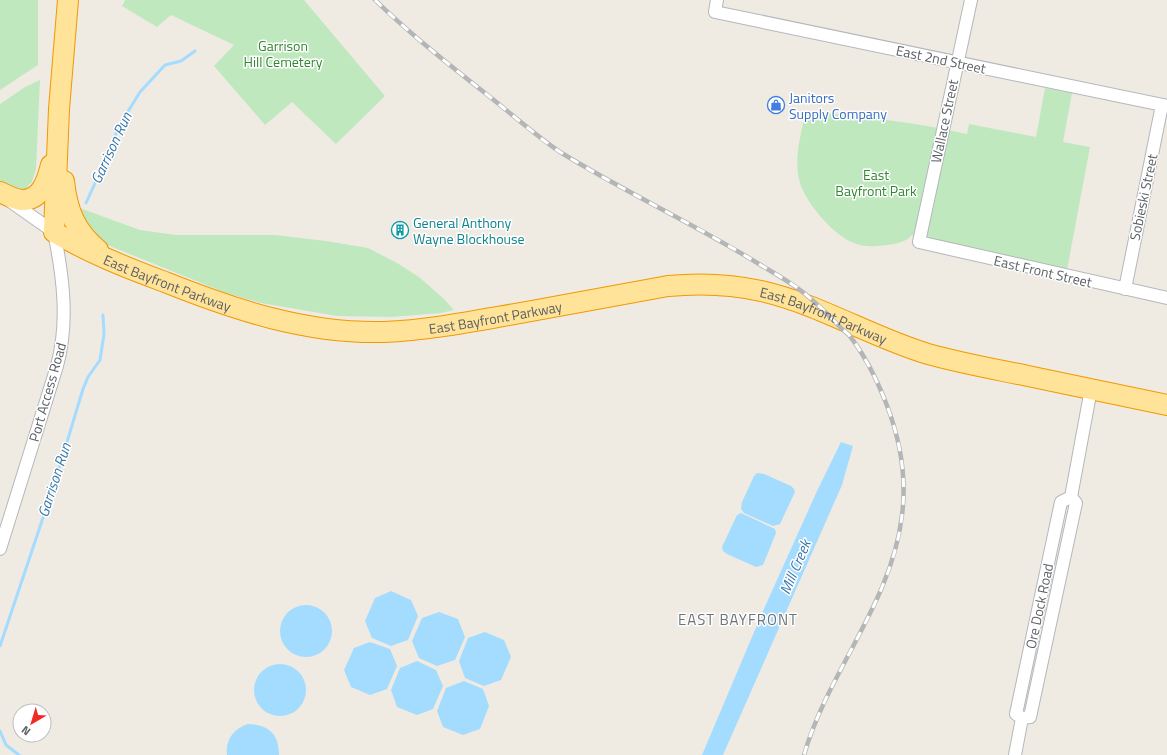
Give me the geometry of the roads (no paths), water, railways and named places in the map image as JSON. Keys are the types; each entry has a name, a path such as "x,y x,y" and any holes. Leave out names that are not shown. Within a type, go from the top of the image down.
{"highway":[{"path":"54,232 58,136 68,0"},
{"path":"0,193 20,200 31,198 40,192 46,184 58,136"},
{"path":"58,136 65,188 75,224 90,243 114,262"},
{"name":"East Bayfront Parkway","path":"54,232 73,243 114,262 222,305 316,328 352,331 391,331 446,326 668,286 692,284 737,286 762,291 799,303 902,345 929,354 972,365 1167,405"}],"street":[{"name":"East 2nd Street","path":"717,0 715,12 1165,105"},
{"name":"Wallace Street","path":"919,242 971,0"},
{"name":"Sobieski Street","path":"1124,289 1165,105"},
{"path":"0,193 54,232"},
{"name":"Port Access Road","path":"0,549 57,366 62,342 64,323 62,291 60,264 54,232"},
{"name":"East Front Street","path":"919,242 1167,298"},
{"name":"Ore Dock Road","path":"1015,755 1022,718 1030,717 1062,571 1076,503 1071,497 1092,389"}],"water":[{"name":"Mill Creek","path":"841,442 853,446 842,485 723,755 702,755 763,611 817,491"},
{"path":"757,473 764,474 791,486 794,489 795,492 780,524 773,526 744,513 741,509 742,502 754,476"},
{"path":"741,513 775,529 776,533 763,565 756,567 723,551 722,547 737,515"},
{"path":"391,591 411,600 418,616 408,640 391,646 372,638 365,621 375,598"},
{"path":"301,605 311,605 325,612 332,626 332,636 325,650 311,657 301,657 291,653 284,646 280,636 280,626 284,616 291,609"},
{"path":"439,612 458,619 465,637 455,660 437,666 419,658 412,641 422,618"},
{"path":"485,632 504,640 511,657 501,680 484,686 465,678 459,661 468,638"},
{"path":"370,642 390,649 397,666 387,689 370,695 351,687 344,670 354,648"},
{"path":"417,661 436,670 443,686 433,709 417,715 397,707 391,690 400,668"},
{"path":"275,664 285,664 299,671 306,685 306,695 299,709 285,716 275,716 265,712 258,705 254,695 254,685 258,675 265,668"},
{"path":"464,681 483,689 489,706 480,729 463,735 443,727 437,711 446,688"},
{"path":"248,724 262,726 275,736 279,748 279,755 227,755 227,744 232,735 239,728"}],"waterway":[{"name":"Garrison Run","path":"86,203 119,126 140,92 165,65 181,61 195,51"},
{"name":"Garrison Run","path":"0,646 54,485 83,389 88,377 100,360 104,334 103,315"},
{"name":"Garrison Run","path":"0,731 6,745 19,755"}],"railway":[{"path":"375,0 431,50 551,146 609,181 734,249 799,289 849,335 865,359 886,403 899,444 904,487 902,515 896,547 886,578 873,607 828,694 804,755"}],"place":[{"name":"Janitors Supply Company","path":"776,105"},
{"name":"General Anthony Wayne Blockhouse","path":"400,230"}],"district":[{"name":"EAST BAYFRONT","path":"738,619"}],"park label":[{"name":"Garrison Hill Cemetery","path":"283,54"},
{"name":"East Bayfront Park","path":"876,182"}]}
